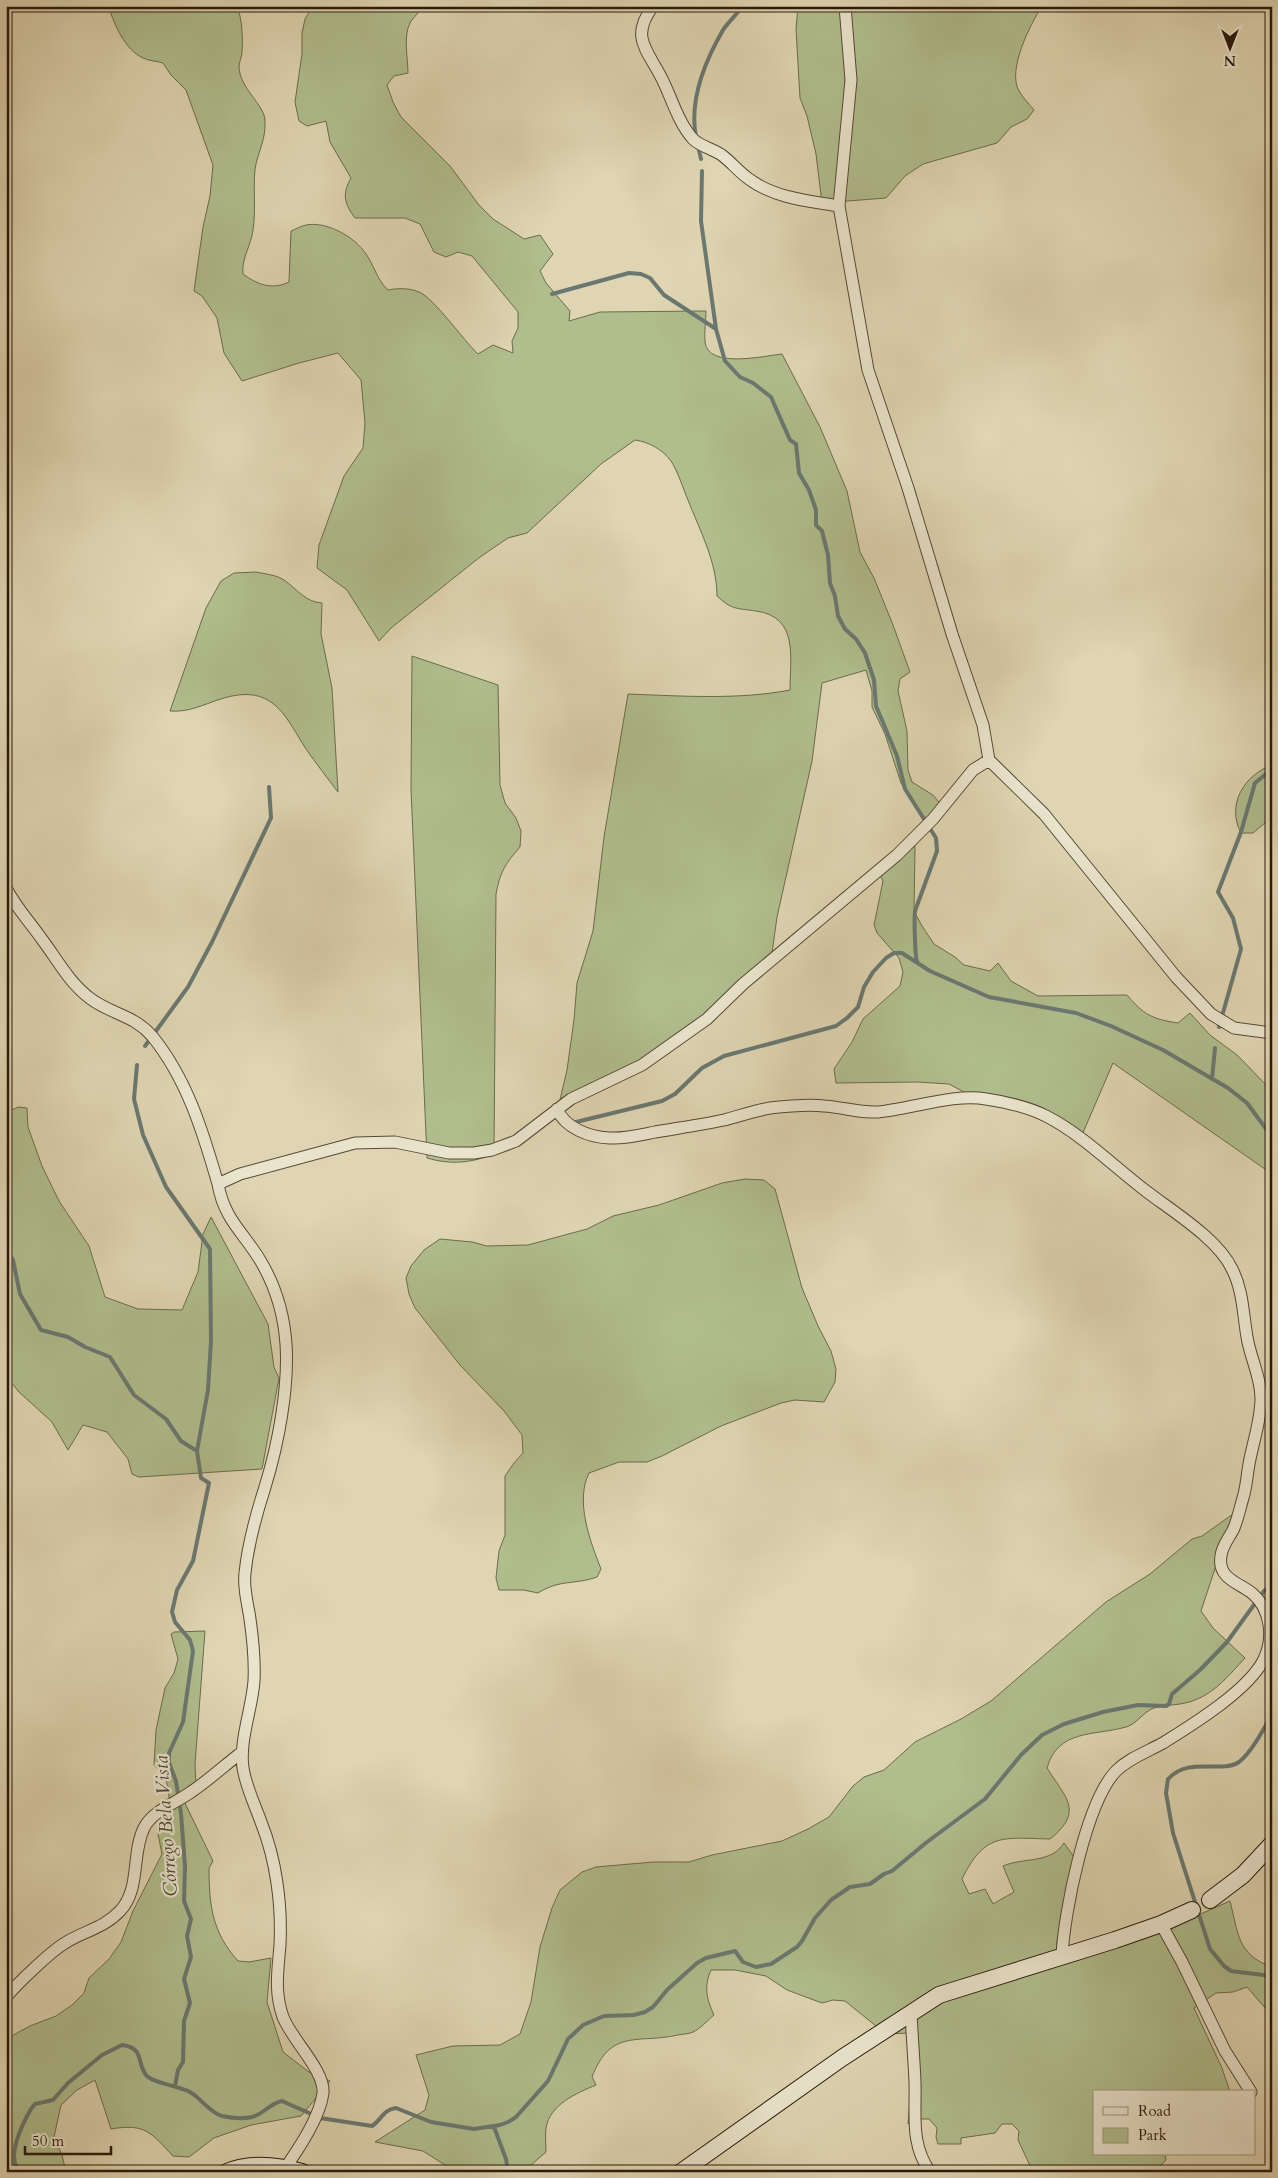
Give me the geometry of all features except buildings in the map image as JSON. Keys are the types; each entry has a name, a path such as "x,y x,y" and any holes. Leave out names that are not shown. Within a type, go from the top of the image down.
{"street":[{"path":"653,6 642,25 640,36 643,47 694,139 721,155 761,187 794,198 839,206"},
{"path":"845,6 851,80 839,206 868,370 908,488 952,634 983,725 989,760 1044,814 1176,977 1211,1014 1234,1028 1272,1033"},
{"path":"218,1184 240,1174 272,1164 355,1143 395,1142 449,1153 474,1153 492,1150 516,1141 571,1099 642,1065 707,1019 743,984 897,855 933,819 973,770 989,760"},
{"path":"6,888 10,904 39,935 61,968 77,987 91,1000 132,1019 151,1036 182,1084 196,1114 225,1212 259,1259 273,1286 286,1345 285,1392 280,1421 270,1468 253,1527 244,1575 252,1636 254,1671 252,1696 242,1752 246,1782 268,1844 277,1882 280,1923 277,1978 279,2004 288,2028 321,2078 323,2093 312,2122 286,2167"},
{"path":"557,1109 567,1124 591,1135 610,1138 637,1136 722,1120 766,1109 795,1105 820,1105 858,1111 880,1112 981,1097 1045,1116 1066,1128 1171,1209 1226,1258 1234,1273 1241,1294 1249,1352 1261,1396 1245,1492 1233,1529 1225,1543 1220,1558 1222,1569 1228,1578 1235,1584 1252,1592 1263,1605 1269,1622 1270,1641 1265,1657 1246,1683 1203,1716 1162,1743 1123,1765 1108,1781 1090,1819 1086,1833 1067,1914 1062,1956"},
{"path":"6,1997 64,1944 102,1926 120,1912 129,1896 133,1882 136,1850 146,1824 151,1818 190,1793 242,1752"},
{"path":"681,2172 842,2058 934,1998 953,1989 1161,1924 1192,1910 1210,1900 1244,1875 1272,1844"},
{"path":"1161,1924 1182,1962 1225,2051 1250,2090"},
{"path":"911,2012 915,2081 915,2135 921,2159 930,2172"},
{"path":"227,2172 237,2168 262,2164 286,2167 302,2172"}],"green space":[{"path":"108,6 237,6 242,34 240,75 261,109 265,121 264,134 255,169 253,230 243,263 243,274 265,285 277,286 289,282 291,231 306,225 323,225 348,236 361,248 381,282 388,290 408,289 425,296 440,310 478,354 493,345 513,353 512,341 518,328 518,312 472,256 458,252 446,257 434,252 420,224 405,218 355,218 348,208 345,194 351,178 330,142 326,121 307,126 299,121 295,102 302,54 302,33 305,19 313,6 421,6 408,29 406,41 408,73 394,76 387,85 393,102 401,117 450,166 479,205 493,219 524,239 540,235 553,254 540,271 546,283 570,311 569,321 600,312 706,311 705,342 708,350 716,356 738,359 782,354 820,427 847,491 860,552 874,578 910,672 900,679 898,691 907,731 908,770 912,782 933,795 943,807 928,828 901,783 885,734 872,707 872,691 866,670 822,683 812,761 777,917 771,960 696,1030 558,1108 567,1070 577,983 593,931 604,837 628,694 730,696 790,690 791,652 786,630 779,621 770,615 735,608 717,596 711,559 674,465 650,444 635,440 601,464 527,533 508,538 480,557 391,628 379,641 347,590 317,568 319,545 344,476 363,448 365,423 361,380 338,353 242,381 224,353 217,318 202,296 194,291 203,227 210,196 213,165 186,90 171,75 163,63 143,58 130,49 117,28"},
{"path":"798,6 1042,6 1021,48 1016,72 1016,82 1019,91 1034,110 1027,119 1011,127 997,143 923,164 905,176 886,198 822,203 816,154 807,116 800,98 796,29"},
{"path":"256,572 281,578 306,598 322,603 321,634 332,688 338,792 306,749 286,717 270,701 259,696 232,696 186,710 170,711 206,608 221,581 234,573"},
{"path":"412,656 498,685 500,785 505,803 516,818 521,831 520,847 510,858 504,869 496,894 494,1154 461,1162 444,1162 427,1158 411,789"},
{"path":"1272,765 1272,817 1253,833 1241,833 1236,812 1240,792 1253,776"},
{"path":"915,846 914,911 934,944 964,965 990,971 998,963 1011,981 1038,996 1127,995 1149,1015 1161,1020 1178,1023 1190,1013 1210,1035 1237,1055 1272,1091 1272,1174 1113,1063 1079,1142 1060,1129 1022,1111 973,1097 949,1084 917,1082 836,1083 834,1069 852,1042 863,1019 900,986 903,972 899,958 877,933 874,925 883,881 878,871 890,865"},
{"path":"18,1107 27,1108 28,1127 42,1166 59,1201 89,1246 105,1297 138,1309 182,1310 198,1272 203,1234 211,1217 268,1324 274,1367 279,1378 262,1469 139,1477 132,1474 128,1459 107,1432 83,1425 68,1450 52,1422 19,1392 6,1376 6,1113"},
{"path":"745,1179 764,1180 775,1189 802,1288 831,1351 836,1369 835,1382 824,1402 795,1400 781,1403 721,1426 647,1462 619,1462 589,1473 583,1496 589,1534 601,1569 597,1577 553,1586 538,1593 524,1590 499,1590 496,1578 499,1551 505,1535 505,1476 523,1453 522,1435 504,1411 460,1365 415,1308 409,1294 406,1278 411,1266 424,1250 440,1239 472,1242 487,1246 528,1245 587,1229 613,1216 659,1205 722,1183"},
{"path":"1233,1514 1201,1611 1213,1628 1245,1658 1222,1682 1203,1697 1184,1703 1154,1708 1126,1727 1079,1736 1059,1746 1052,1755 1047,1768 1068,1804 1067,1820 1061,1829 1050,1839 1008,1839 988,1845 970,1864 962,1879 969,1894 985,1889 993,1904 1014,1892 1003,1866 1045,1857 1059,1850 1064,1843 1076,1860 1057,1941 1057,1950 1087,1956 1153,1935 1230,1901 1238,1932 1245,1949 1260,1962 1272,1967 1272,2016 1247,1987 1233,1992 1216,1993 1194,2008 1222,2068 1228,2090 1093,2090 1093,2156 1165,2156 1166,2160 1156,2170 1157,2172 1033,2172 1018,2140 1019,2131 1012,2124 1002,2124 995,2133 961,2138 961,2144 938,2144 936,2137 937,2128 929,2119 914,2119 908,2124 910,2102 909,2033 886,2034 845,2001 833,2000 822,2003 787,1990 766,1976 735,1970 711,1970 707,1981 707,1992 714,2015 696,2031 688,2034 627,2041 608,2051 599,2061 592,2077 596,2085 565,2100 553,2112 546,2128 546,2152 523,2172 456,2172 423,2151 375,2142 425,2110 429,2095 416,2055 453,2046 500,2045 520,2034 531,2002 540,1947 552,1908 560,1890 582,1872 596,1867 653,1862 689,1862 712,1855 782,1841 808,1829 829,1817 853,1786 864,1777 884,1770 915,1742 961,1719 991,1701 1106,1602 1150,1574 1192,1539 1202,1536"},
{"path":"205,1631 195,1764 196,1787 182,1797 213,1861 209,1868 210,1894 217,1929 238,1961 249,1962 271,1958 267,2002 283,2052 309,2072 330,2081 301,2116 251,2125 214,2138 189,2157 173,2156 153,2136 140,2129 123,2127 111,2129 95,2080 77,2090 61,2105 54,2137 62,2155 66,2172 6,2172 6,2039 30,2026 56,2016 72,2005 84,1993 89,1978 109,1959 121,1942 133,1911 162,1854 158,1834 161,1823 167,1817 170,1808 168,1787 164,1774 154,1765 156,1730 165,1688 174,1673 178,1659 171,1634 174,1632"}],"waterway":[{"path":"696,137 695,109 700,82 710,55 723,30 742,6"},
{"path":"698,146 701,159"},
{"path":"702,171 701,221 716,329 725,361 740,377 753,383 771,397 790,440 796,444 799,473 809,490 816,510 816,525 822,531 828,555 830,583 835,596 838,616 845,629 856,639 865,653 874,680 876,706 897,756 905,789 936,838 937,851 915,911 917,961"},
{"path":"552,294 629,273 641,274 650,278 664,295 716,329"},
{"path":"1219,1027 1241,949 1233,918 1218,892 1241,832 1255,783 1272,769"},
{"path":"145,1046 188,987 212,942 271,818 269,787"},
{"path":"572,1123 662,1101 675,1094 702,1068 724,1056 836,1026 858,1007 864,987 873,972 886,958 894,953 902,953 930,971 989,997 1076,1013 1111,1026 1163,1050 1228,1088 1247,1103 1272,1137"},
{"path":"1212,1079 1215,1048"},
{"path":"137,1065 134,1099 143,1135 166,1187 210,1249 211,1341 208,1390 197,1451"},
{"name":"Córrego Bela Vista","path":"6,1249 13,1260 20,1294 41,1330 68,1337 85,1347 110,1357 134,1395 166,1419 181,1441 197,1451 201,1478 209,1483 193,1561 177,1590 172,1612 175,1622 190,1640 193,1651 183,1722 169,1753 169,1763 176,1781 181,1814 185,1866 184,1901 191,1919 187,1936 191,1957 184,1979 190,2003 184,2021 183,2062 178,2070 175,2086"},
{"path":"22,2172 17,2167 14,2151 20,2132 31,2109 35,2104 53,2100 68,2083 102,2055 122,2045 137,2052 143,2070 149,2078 188,2091 217,2114 226,2117 252,2117 282,2101 320,2118 372,2126 388,2110 396,2108 431,2122 474,2129 508,2122 516,2117 548,2081 568,2039 583,2025 604,2016 634,2015 645,2012 653,2007 667,1990 697,1963 706,1958 735,1951 743,1962 756,1967 771,1964 797,1947 815,1918 831,1900 850,1887 870,1884 892,1871 927,1842 985,1799 1021,1755 1042,1735 1064,1724 1103,1712 1138,1705 1166,1706 1169,1704 1172,1694 1200,1670 1227,1642 1264,1591 1272,1584"},
{"path":"1272,1713 1253,1746 1239,1762 1232,1765 1185,1768 1176,1772 1168,1779 1166,1793 1173,1833 1210,1949 1224,1966 1231,1971 1272,1976"},
{"path":"494,2127 506,2159 508,2172"}]}
